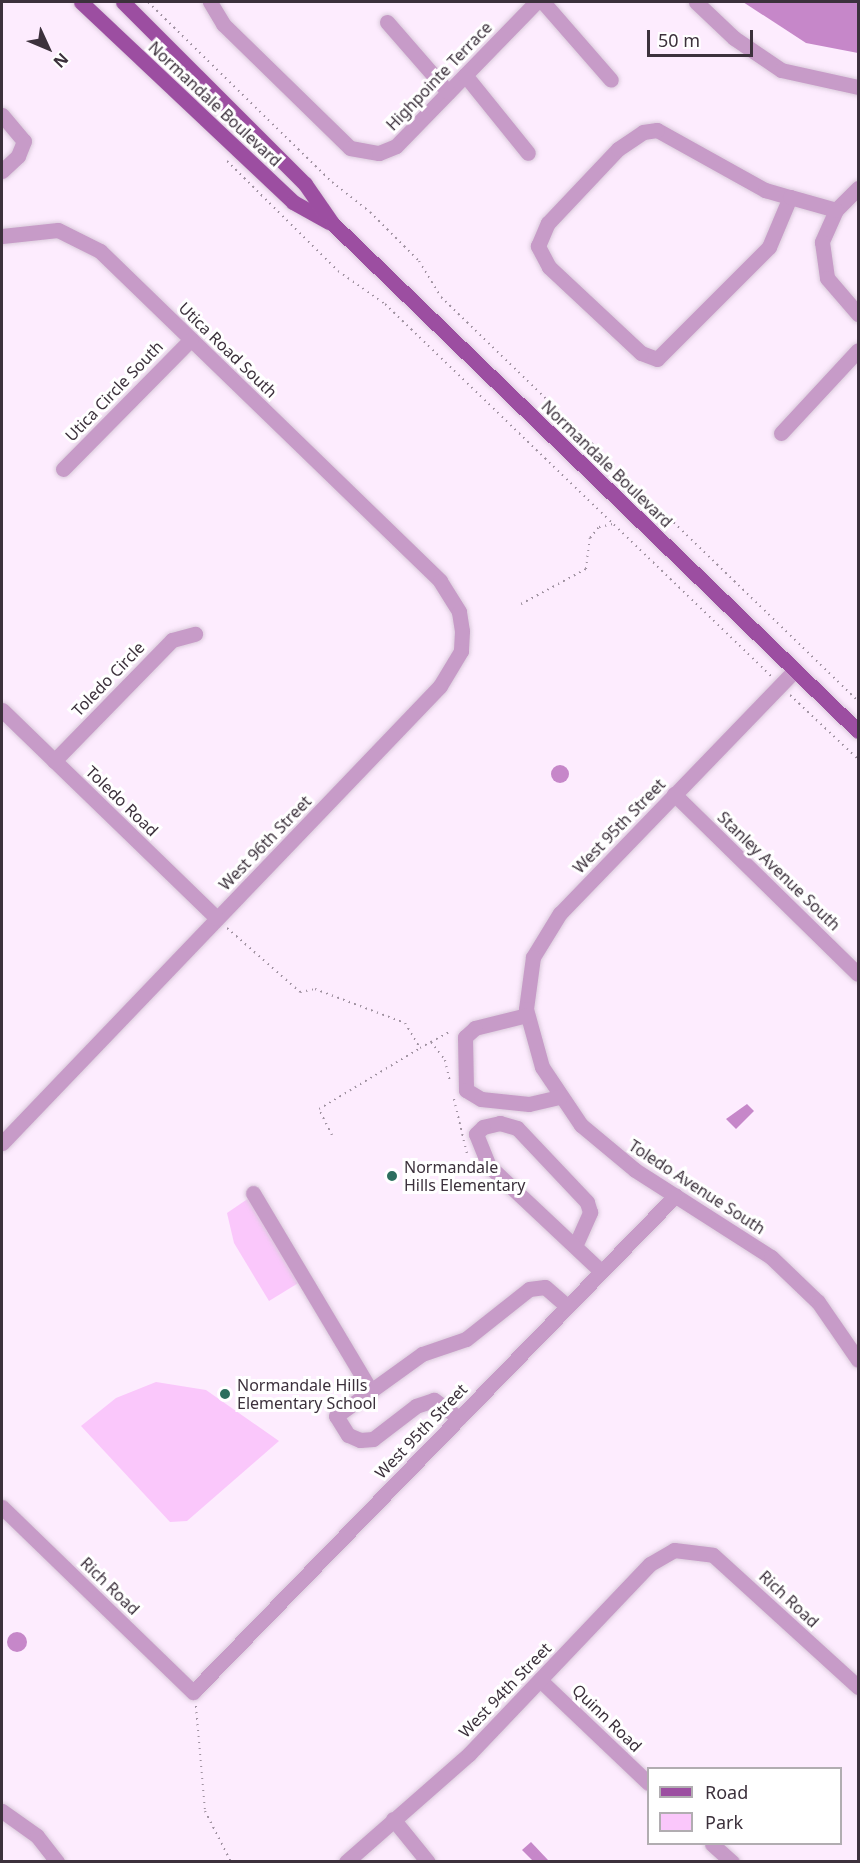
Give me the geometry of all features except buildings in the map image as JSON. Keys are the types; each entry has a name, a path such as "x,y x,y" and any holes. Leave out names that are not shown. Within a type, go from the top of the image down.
{"main road":[{"name":"Normandale Boulevard","path":"81,2 293,202 332,223"},
{"name":"Normandale Boulevard","path":"123,2 305,184 332,223 858,731"}],"street":[{"name":"Highpointe Terrace","path":"210,2 223,24 350,148 379,153 396,146 465,75 526,5"},
{"path":"543,2 611,80"},
{"path":"696,2 742,44 781,70 858,87"},
{"path":"387,22 448,92"},
{"path":"465,75 528,153"},
{"path":"2,115 24,141 18,156 2,171"},
{"path":"790,197 780,232 769,247 657,359 641,353 549,267 538,246 548,223 618,149 643,132 672,134 742,178 790,197 837,210"},
{"path":"858,188 837,210 822,242 822,261 837,293 858,314"},
{"name":"Utica Road South","path":"2,236 34,228 79,238 100,250 406,548"},
{"name":"Utica Circle South","path":"63,469 191,339"},
{"path":"782,433 858,350"},
{"name":"West 96th Street","path":"2,1143 453,670 461,651 459,612 440,581 406,548"},
{"name":"Toledo Circle","path":"54,761 172,640 195,634"},
{"name":"West 95th Street","path":"530,1035 526,1015 526,983 544,934 674,794 795,670"},
{"name":"Toledo Road","path":"2,710 217,918"},
{"name":"Stanley Avenue South","path":"674,794 858,974"},
{"path":"526,1015 475,1028 465,1037 466,1090 481,1099 529,1104 560,1097"},
{"name":"Toledo Avenue South","path":"530,1035 560,1097 607,1150 771,1257 818,1302 858,1358"},
{"path":"576,1244 590,1212 587,1202 517,1128 500,1123 483,1127 476,1134 489,1166 576,1244 601,1271"},
{"path":"253,1193 371,1391"},
{"name":"West 95th Street","path":"194,1691 675,1196"},
{"path":"459,1418 434,1400 373,1439 360,1440 348,1435 336,1416 422,1354 466,1339 529,1289 545,1287 567,1306"},
{"name":"Rich Road","path":"2,1507 194,1691"},
{"name":"Rich Road","path":"689,1548 723,1563 858,1687"},
{"name":"West 94th Street","path":"346,1862 469,1754 650,1564 689,1548"},
{"name":"Quinn Road","path":"540,1680 647,1782"},
{"path":"2,1812 37,1836 57,1862"},
{"path":"393,1819 428,1862"},
{"path":"713,1845 732,1862"}],"path":[{"path":"148,2 332,182 370,212 419,261 448,304 858,701"},
{"path":"220,155 615,524 858,759"},
{"path":"520,604 586,569 595,530 615,524"},
{"path":"217,918 300,992 315,989 405,1023 414,1039"},
{"path":"332,1135 319,1109 420,1048"},
{"path":"194,1691 205,1811 231,1862"}],"green space":[{"path":"249,1198 300,1282 269,1301 234,1243 227,1213"},
{"path":"156,1382 206,1390 279,1441 187,1521 170,1522 81,1426 116,1398"}],"shaded area":[{"path":"743,2 858,2 858,53 806,43"},
{"path":"560,765 566,768 569,774 566,780 560,783 554,780 551,774 554,768"},
{"path":"747,1104 754,1111 736,1129 726,1119"},
{"path":"17,1632 24,1635 27,1642 24,1649 17,1652 10,1649 7,1642 10,1635"},
{"path":"531,1842 548,1860 533,1861 522,1850"}],"place":[{"name":"Normandale Hills Elementary","path":"392,1176"},
{"name":"Normandale Hills Elementary School","path":"225,1394"}]}
